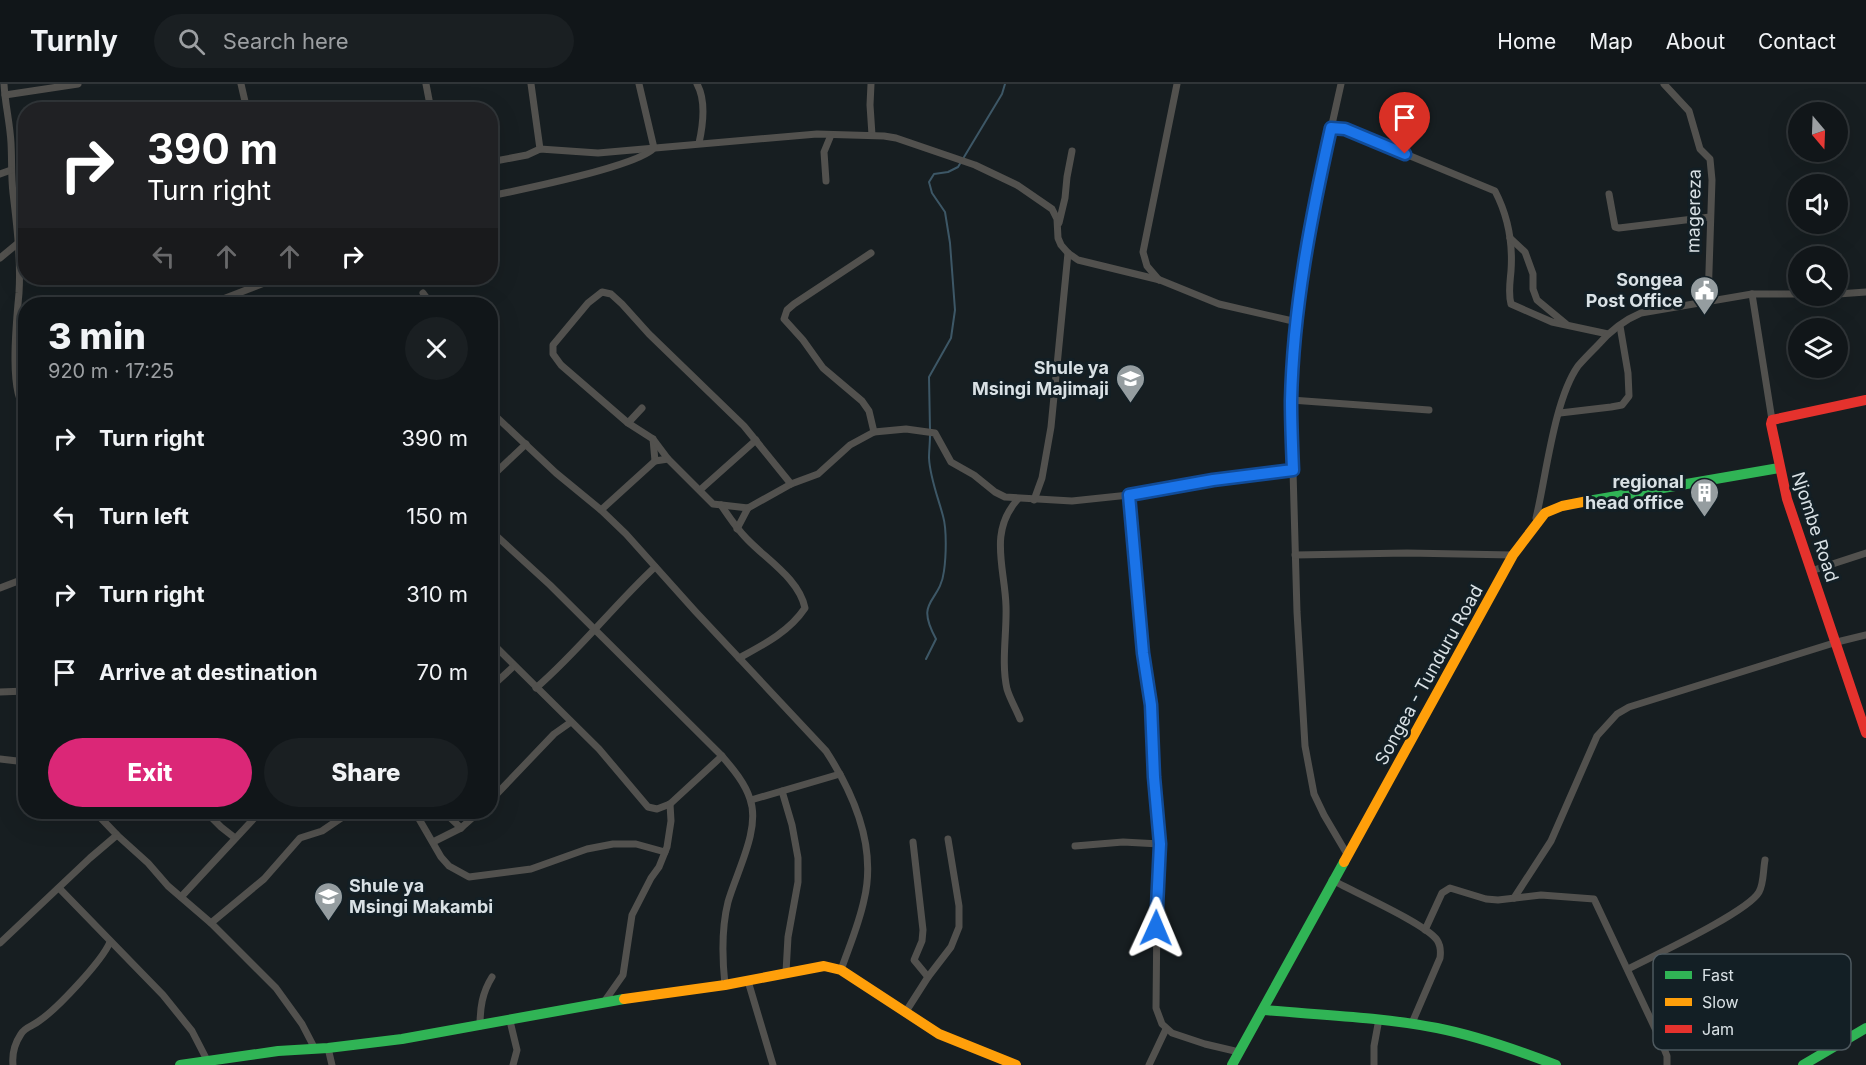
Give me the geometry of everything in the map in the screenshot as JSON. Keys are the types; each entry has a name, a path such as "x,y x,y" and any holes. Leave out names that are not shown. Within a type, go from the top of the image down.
{"main road":[{"path":"1772,420 1866,400"},
{"name":"Njombe Road","path":"1772,420 1770,424 1779,468 1811,571 1865,728"},
{"name":"Songea - Tunduru Road","path":"1232,1065 1513,555 1545,513 1562,506 1779,468"},
{"path":"180,1065 278,1051 402,1040 604,1002 725,985 824,966 841,970 939,1034 1016,1065"},
{"path":"1263,1010 1412,1023 1495,1042 1556,1065"},
{"path":"1851,1037 1866,1028"},
{"path":"1803,1065 1829,1050"}],"street":[{"path":"4,84 11,143 10,170 18,211"},
{"path":"5,95 78,84"},
{"path":"241,84 245,102"},
{"path":"426,84 429,102"},
{"path":"531,84 540,149"},
{"path":"639,84 654,148"},
{"path":"697,84 702,105 702,129 699,143"},
{"path":"871,84 872,135"},
{"path":"1160,280 1147,266 1143,252 1177,84"},
{"path":"1341,84 1314,206 1297,322 1291,400 1297,612 1305,746 1314,794 1323,815 1347,854"},
{"name":"magereza","path":"1664,84 1689,111 1700,149 1710,159 1712,180 1708,300"},
{"path":"1331,128 1345,129 1495,191 1504,207 1510,238 1511,270 1508,295 1511,304 1552,322 1608,334"},
{"path":"498,160 526,155 540,149 598,153 699,143 831,135 872,135 896,138 975,165 1017,185 1052,209 1059,225"},
{"path":"826,181 824,152 831,135"},
{"path":"498,194 594,171 641,157 654,148"},
{"path":"1072,151 1058,238 1068,254 1078,260 1160,280 1220,304 1297,322"},
{"path":"0,174 10,170"},
{"path":"1609,194 1615,227 1619,228 1710,217"},
{"path":"1510,238 1525,252 1533,274 1536,300 1568,326"},
{"path":"0,258 17,244"},
{"path":"17,244 18,267"},
{"path":"871,253 794,304 787,310 784,319 823,369 848,387 866,406 874,432"},
{"path":"1034,500 1042,478 1051,427 1068,254"},
{"path":"228,297 259,285"},
{"path":"791,484 734,415 649,334 611,294 602,292 588,303 553,345 552,350 561,365 628,423 653,439 668,459 713,504 733,508 748,508 791,484 818,474 850,444 874,432 906,429 930,432 937,436 946,457 951,462 974,475 995,492 1018,499 1072,501 1129,495 1213,480 1293,470"},
{"path":"1848,293 1866,292"},
{"path":"423,293 426,297"},
{"path":"1752,294 1772,420"},
{"path":"1534,526 1553,435 1566,391 1577,368 1608,334 1628,318 1641,313 1752,294 1788,294"},
{"path":"18,307 16,341 18,397"},
{"path":"1560,413 1622,405 1629,396 1628,374 1620,326"},
{"path":"1291,400 1429,410"},
{"path":"628,423 642,408"},
{"path":"498,418 626,534 825,751 840,774 862,825 867,850 865,897 841,970"},
{"path":"653,439 655,461"},
{"path":"700,490 756,440"},
{"path":"498,470 526,444"},
{"path":"601,510 655,461 668,459"},
{"path":"1129,495 1143,653 1151,705 1160,844 1155,999 1159,1020 1166,1029 1179,1037 1239,1052"},
{"path":"1018,499 1006,517 999,549 1006,602 1007,689 1020,719"},
{"path":"721,505 737,529 798,590 805,608 797,620 785,630 739,658"},
{"path":"737,529 748,508"},
{"path":"498,537 550,585 722,756 739,777 751,800 750,837 728,902 724,924 722,948 725,985"},
{"path":"1295,555 1407,552 1513,555"},
{"path":"1811,571 1866,553"},
{"path":"536,688 557,670 656,567"},
{"path":"0,588 18,582"},
{"path":"1514,898 1551,841 1598,736 1617,714 1629,707 1866,635"},
{"path":"498,649 617,769 648,807 657,809 670,804 722,756"},
{"path":"498,681 514,666"},
{"path":"0,692 18,691"},
{"path":"498,793 554,735 571,722"},
{"path":"0,759 18,761"},
{"path":"751,800 840,774"},
{"path":"782,791 792,825 798,858 798,882 788,937 786,972"},
{"path":"604,1002 623,975 632,915 665,852 670,834 670,804"},
{"path":"101,819 276,988 302,1024 315,1049"},
{"path":"213,819 235,838"},
{"path":"181,897 253,819"},
{"path":"211,923 276,867 300,838 322,831 340,819"},
{"path":"419,819 449,866 470,878 531,869 587,849 612,844 636,844 665,852"},
{"path":"451,819 461,828"},
{"path":"433,842 461,828 471,819"},
{"path":"0,944 117,835"},
{"path":"904,1013 951,947 959,927 959,906 948,839"},
{"path":"913,842 923,930 922,941 914,960 928,977"},
{"path":"1075,846 1123,842 1160,844"},
{"path":"1657,954 1746,905 1759,893 1765,860"},
{"path":"1332,880 1425,930 1437,939 1441,952 1440,958 1412,1023"},
{"path":"58,888 163,995 192,1031 202,1062"},
{"path":"1425,930 1442,893 1454,888 1486,899 1541,895 1594,899 1653,1025"},
{"path":"13,1065 12,1057 20,1035 52,1010 90,971 110,942"},
{"path":"1628,969 1653,956"},
{"path":"480,1026 485,987 492,977"},
{"path":"748,981 772,1063 763,1065"},
{"path":"1374,1065 1374,1046 1379,1019"},
{"path":"510,1021 517,1050 513,1065"},
{"path":"1149,1065 1166,1029"},
{"path":"328,1048 332,1065"},
{"path":"1664,1050 1667,1065"}],"waterway":[{"path":"930,430 929,377 951,338 955,310 950,243 945,212 932,193 929,182 934,174 948,172 958,167 1002,94 1005,84"},
{"path":"926,659 936,639 927,616 928,609 942,582 946,551 944,522 929,458 930,435"}],"traffic: fast":[{"path":"1588,501 1779,468"},
{"path":"1232,1065 1344,862"},
{"path":"180,1065 278,1051 328,1048 402,1039 624,999"},
{"path":"1263,1010 1416,1024 1467,1035 1556,1065"},
{"path":"1851,1037 1866,1028"},
{"path":"1803,1065 1829,1050"}],"traffic: slow":[{"path":"1344,862 1513,555 1545,513 1562,506 1588,501"},
{"path":"624,999 725,985 824,966 841,970 939,1034 1016,1065"}],"traffic: jam":[{"path":"1866,400 1772,420 1771,424 1787,499 1866,733"}],"place":[{"name":"Songea Post Office","path":"1704,316"},
{"name":"Shule ya Msingi Majimaji","path":"1130,404"},
{"name":"regional head office","path":"1705,518"},
{"name":"Shule ya Msingi Makambi","path":"328,922"}],"route":[{"path":"1156,928 1160,844 1151,705 1143,653 1129,495 1213,480 1293,470 1291,400 1297,322 1316,196 1331,128 1345,129 1405,154"}]}
